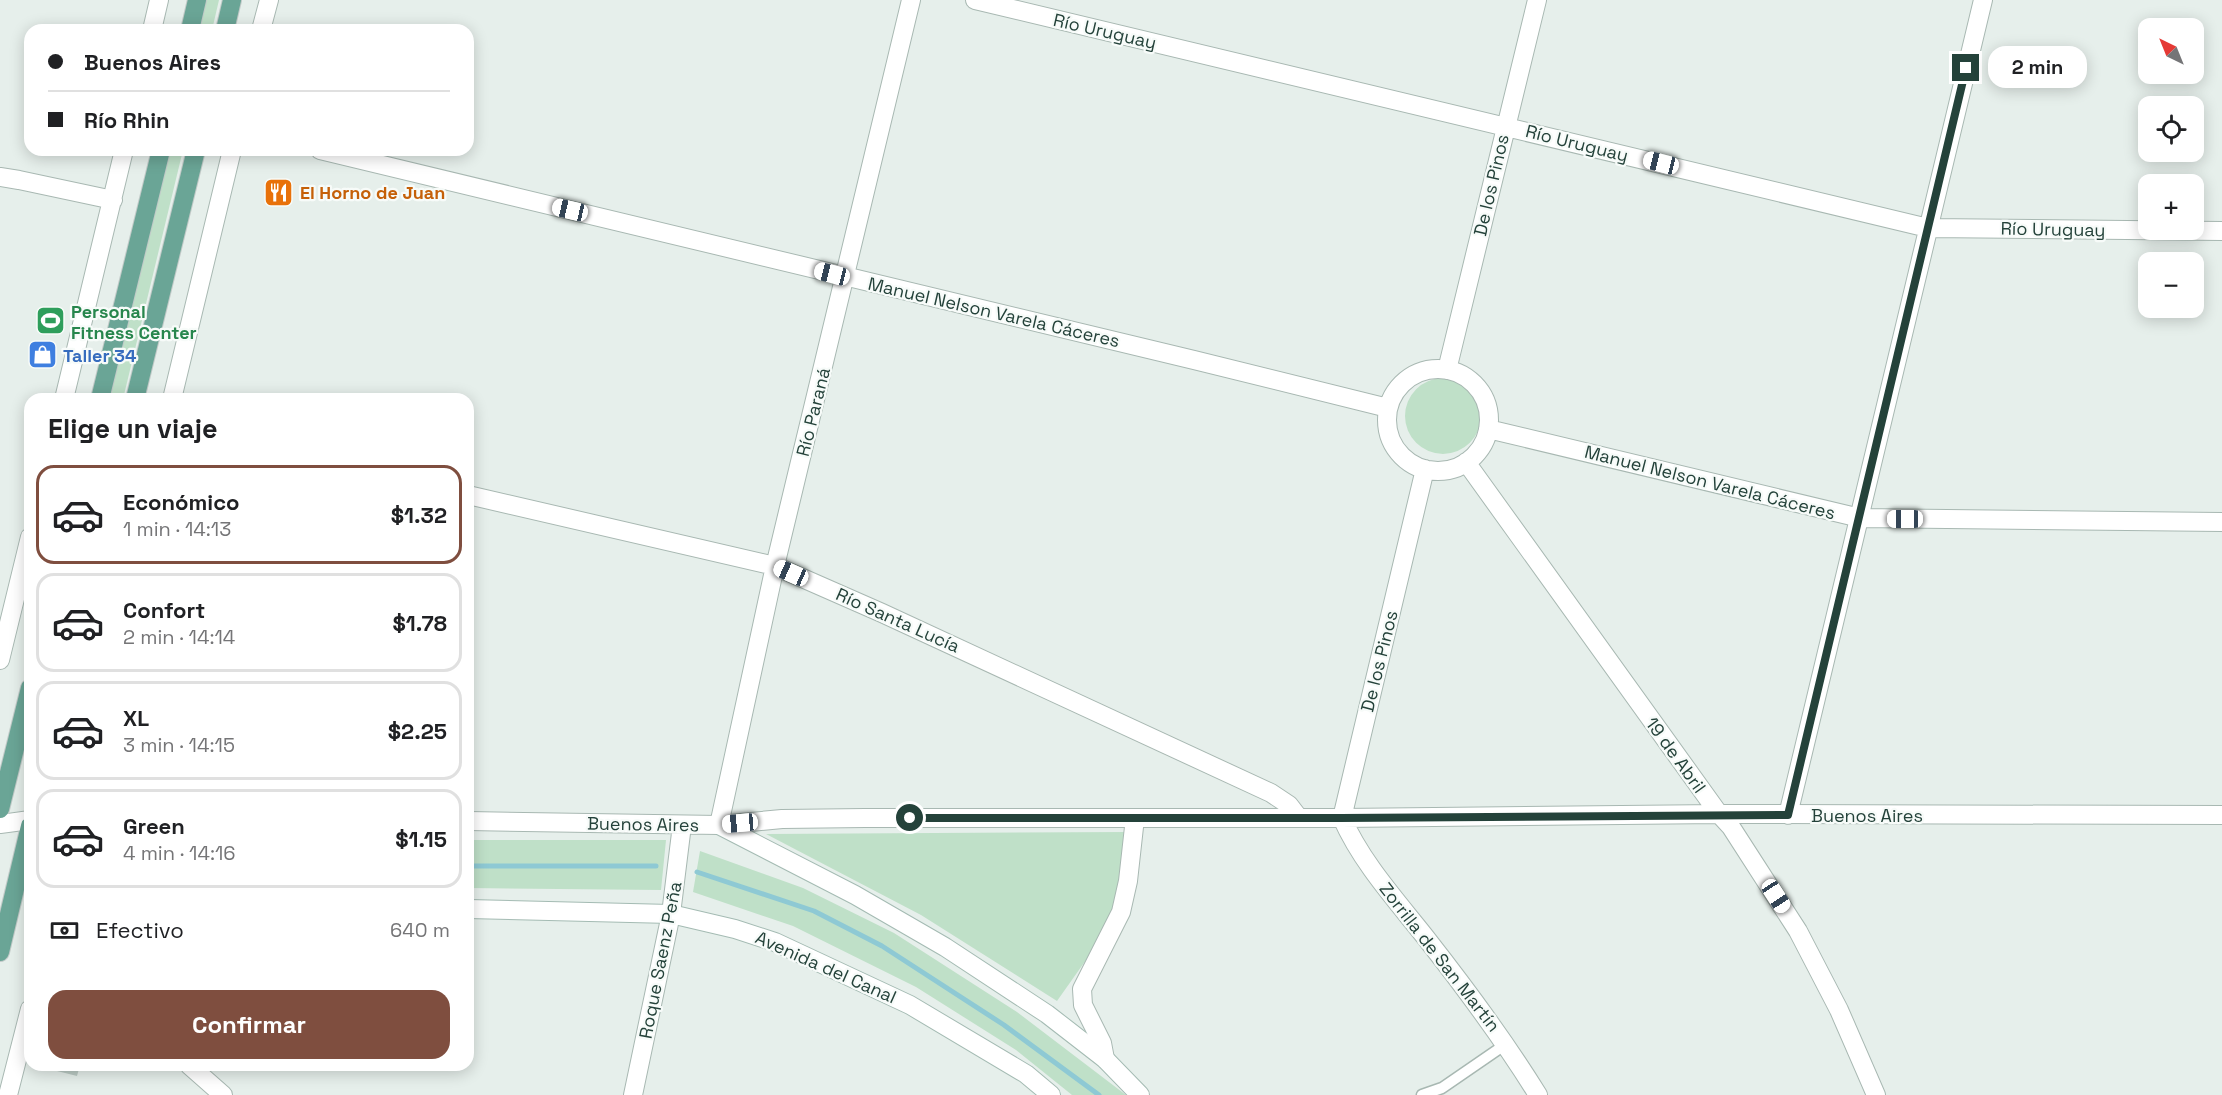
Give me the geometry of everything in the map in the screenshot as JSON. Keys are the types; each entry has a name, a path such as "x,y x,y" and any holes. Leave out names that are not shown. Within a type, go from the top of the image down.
{"main road":[{"path":"191,24 197,0"},
{"path":"226,24 232,0"},
{"path":"101,393 160,156"},
{"path":"136,393 195,156"},
{"path":"0,809 24,712"},
{"path":"0,952 24,851"}],"street":[{"path":"153,24 159,0"},
{"path":"263,24 269,0"},
{"name":"Río Paraná","path":"719,825 775,566 911,0"},
{"name":"Río Uruguay","path":"975,0 1928,228 2222,231"},
{"name":"De los Pinos","path":"1447,370 1537,0"},
{"path":"1788,815 1983,0"},
{"path":"65,393 123,156"},
{"path":"173,393 231,156"},
{"name":"Manuel Nelson Varela Cáceres","path":"345,156 1388,408"},
{"path":"0,177 113,200"},
{"path":"1432,369 1447,370 1462,375 1484,398 1488,413 1488,429 1484,442 1466,462 1439,471 1425,469 1411,463 1399,453 1391,440 1387,424 1388,408 1394,394 1404,382 1432,369"},
{"name":"Manuel Nelson Varela Cáceres","path":"1488,429 1860,518 2222,522"},
{"name":"19 de Abril","path":"1466,462 1719,814 1731,827 1798,931 1839,1010 1876,1095"},
{"name":"De los Pinos","path":"1341,818 1425,469"},
{"name":"Río Santa Lucía","path":"474,496 775,566 893,618 1271,793 1289,805 1299,818"},
{"path":"0,660 24,562"},
{"name":"Buenos Aires","path":"474,822 719,825 782,819 1341,818 1719,814 2222,815"},
{"path":"1105,1059 1102,1043 1083,1005 1082,988 1121,912 1128,881 1135,818"},
{"name":"Zorrilla de San Martín","path":"1341,818 1350,836 1374,871 1475,1001 1506,1044 1538,1095"},
{"path":"0,824 24,821"},
{"name":"Roque Saenz Peña","path":"633,1095 671,914 682,825"},
{"path":"719,825 855,895 945,947 1047,1014 1105,1059 1140,1095"},
{"name":"Avenida del Canal","path":"474,909 671,914 735,929 775,942 817,960 910,1005 1026,1074 1051,1095"},
{"path":"8,1095 24,1032"},
{"path":"196,1071 223,1095"}],"lane":[{"path":"1422,1095 1442,1088 1506,1044"}],"green space":[{"path":"205,0 219,0 213,24 199,24"},
{"path":"167,156 182,156 124,393 109,393"},
{"path":"1443,378 1458,381 1470,389 1478,401 1481,416 1478,431 1470,443 1458,451 1443,454 1428,451 1416,443 1408,431 1405,416 1408,401 1416,389 1428,381"},
{"path":"1128,832 1115,919 1057,1001 921,915 766,834"},
{"path":"474,840 666,840 661,890 474,888"},
{"path":"700,851 803,888 894,933 1017,1012 1126,1095 1072,1095 1016,1050 916,987 793,926 693,892"}],"building":[{"path":"57,1071 78,1071 77,1076"}],"waterway":[{"path":"474,866 656,866"},
{"path":"697,872 814,911 882,946 1004,1025 1099,1095"}],"place":[{"name":"El Horno de Juan","path":"279,192"},
{"name":"Personal Fitness Center","path":"50,321"},
{"name":"Taller 34","path":"42,355"}],"route":[{"path":"910,818 1788,815 1966,68"}]}
